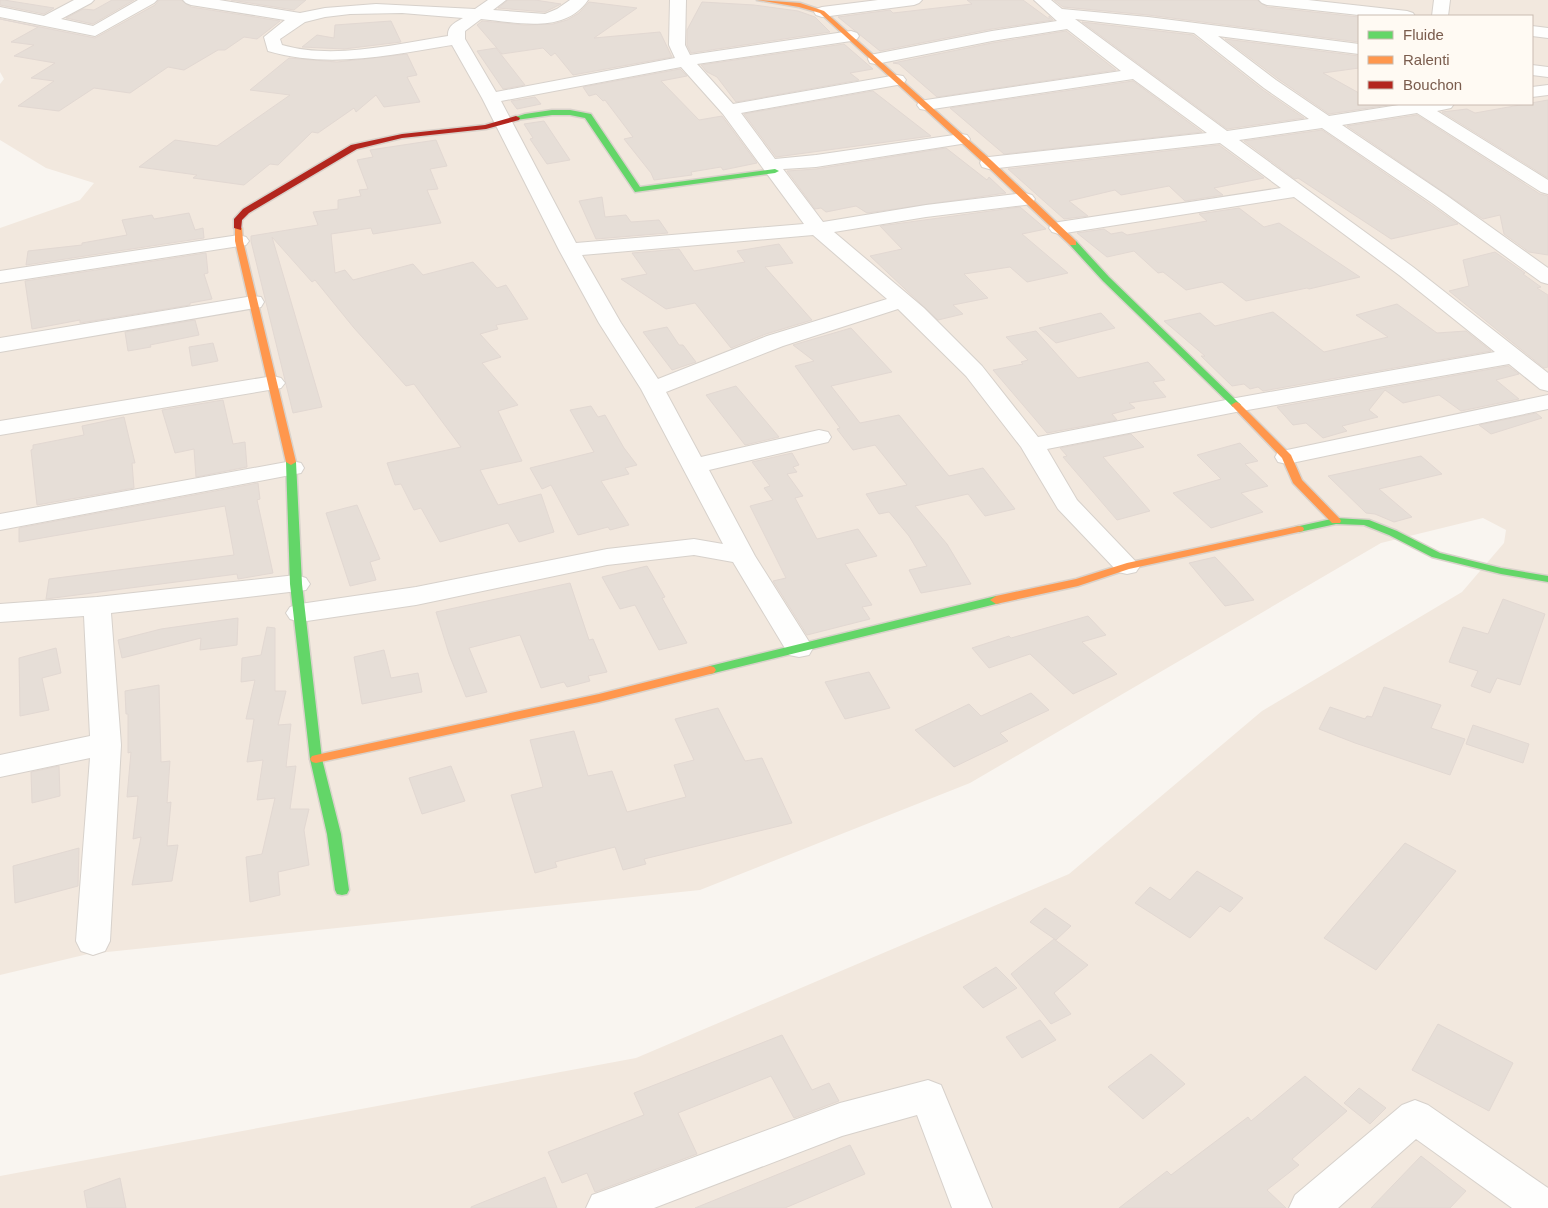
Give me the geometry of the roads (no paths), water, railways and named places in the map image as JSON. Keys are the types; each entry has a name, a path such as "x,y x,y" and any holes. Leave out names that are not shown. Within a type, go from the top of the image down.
{"street":[{"path":"46,21 86,0"},
{"path":"0,12 95,32 149,0"},
{"path":"191,0 298,18"},
{"path":"498,0 458,28 456,32 457,39 491,98 569,250 610,323 653,389 742,556 799,648"},
{"path":"457,39 334,54 303,55 286,53 274,48 272,38 298,18 324,10 375,4 396,4 479,15 550,18 558,16 580,0"},
{"path":"678,0 677,46 685,61 730,110 818,229 902,300 974,371 1032,445 1067,504 1127,566"},
{"path":"760,0 774,1 822,12 914,0"},
{"path":"1267,0 1330,4 1401,15"},
{"path":"1440,15 1442,0"},
{"path":"822,12 832,23 851,36 989,163 1025,199 1059,228 1106,279 1287,457 1297,481 1336,521"},
{"path":"876,59 992,36 1056,12 1358,49"},
{"path":"1056,12 1135,74 1405,270 1548,384"},
{"path":"1198,28 1270,84 1439,199 1548,278"},
{"path":"1533,31 1548,33"},
{"path":"491,98 557,87 610,74 685,61 851,36"},
{"path":"1331,45 1358,64"},
{"path":"1533,70 1548,72"},
{"path":"926,106 1135,74"},
{"path":"730,110 897,80"},
{"path":"1533,92 1548,90"},
{"path":"989,163 1224,137 1431,105"},
{"path":"1417,106 1548,188"},
{"path":"342,890 334,834 316,759 296,584 292,468 239,240 238,219 246,211 354,147 391,137 484,128 502,122 568,112 581,113 588,116 638,190 961,139"},
{"path":"1059,228 1296,191"},
{"path":"569,250 818,229 926,211 1025,199"},
{"path":"0,277 239,240"},
{"path":"653,389 775,341 902,300"},
{"path":"0,345 253,302"},
{"path":"1032,445 1236,405 1513,356"},
{"path":"0,428 273,383"},
{"path":"1287,457 1548,402"},
{"path":"694,466 819,437"},
{"path":"0,522 292,468"},
{"path":"316,759 599,698 977,604 1078,582 1127,566 1336,521 1365,522 1393,533 1436,555 1501,571 1548,579"},
{"path":"300,613 416,596 607,557 694,548 742,556"},
{"path":"0,613 97,606 296,584"},
{"path":"93,941 106,745 97,606"},
{"path":"0,766 74,749 106,745"},
{"path":"606,1208 840,1120 928,1096 972,1208"},
{"path":"1309,1208 1415,1117 1544,1208"}]}
